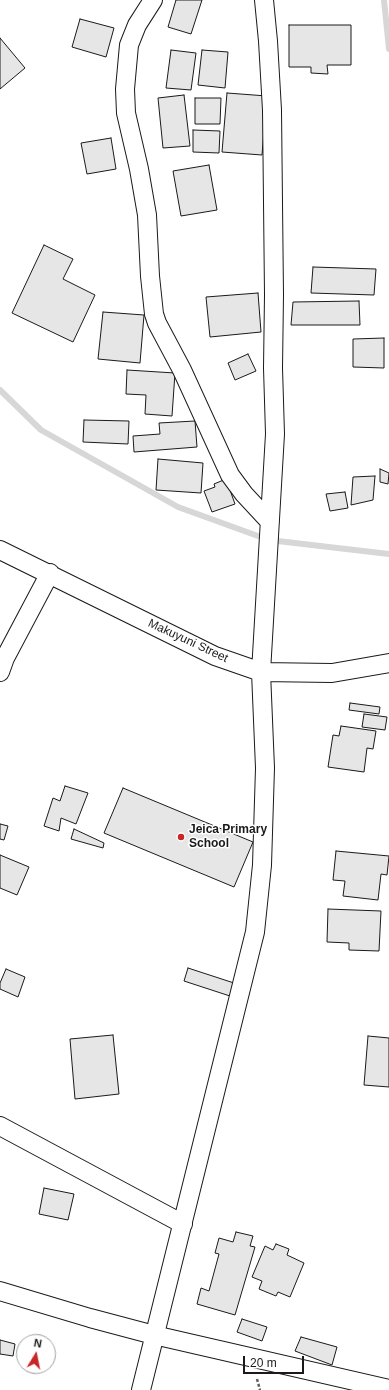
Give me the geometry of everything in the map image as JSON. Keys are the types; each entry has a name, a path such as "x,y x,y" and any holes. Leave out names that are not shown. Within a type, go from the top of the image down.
{"street":[{"path":"153,0 138,25 129,45 125,89 126,113 139,169 146,216 154,314 157,323 182,370 230,475 244,494 270,522"},
{"path":"141,1390 255,932 262,865 265,768 261,672 275,434 273,368 274,295 272,117 268,40 264,0"},
{"name":"Makuyuni Street","path":"0,550 215,656 261,672 332,674 389,663"},
{"path":"0,672 5,658 50,574"},
{"path":"0,1126 183,1224"},
{"path":"0,1291 90,1318 154,1335 389,1389"}],"building":[{"path":"176,0 202,0 191,34 168,27"},
{"path":"80,19 114,28 106,57 72,47"},
{"path":"289,25 351,25 351,65 327,65 328,74 311,73 311,67 289,67"},
{"path":"0,38 25,68 0,89"},
{"path":"171,50 196,53 191,90 166,88"},
{"path":"202,50 228,52 225,88 198,85"},
{"path":"227,93 267,96 262,155 222,152"},
{"path":"184,95 190,146 163,148 158,98"},
{"path":"195,98 221,98 220,124 195,124"},
{"path":"193,130 220,131 219,153 193,152"},
{"path":"111,138 116,169 87,174 81,143"},
{"path":"209,165 217,210 181,216 173,171"},
{"path":"44,245 73,259 63,279 95,295 73,342 12,313"},
{"path":"313,267 376,269 374,295 311,293"},
{"path":"258,293 261,332 210,337 206,297"},
{"path":"359,301 360,325 291,325 293,302"},
{"path":"103,312 144,315 140,363 98,359"},
{"path":"384,338 384,368 353,367 353,339"},
{"path":"248,354 256,371 235,380 228,363"},
{"path":"127,370 175,373 172,416 145,414 146,395 126,394"},
{"path":"84,420 129,421 128,444 83,442"},
{"path":"195,421 197,447 134,452 133,436 160,434 159,423"},
{"path":"158,459 203,463 201,493 156,490"},
{"path":"380,469 389,473 388,484 380,482"},
{"path":"375,476 373,500 351,505 353,477"},
{"path":"226,479 235,504 212,512 204,491 215,487 214,484"},
{"path":"345,492 348,508 330,511 326,494"},
{"path":"350,703 380,707 379,714 349,710"},
{"path":"364,714 387,717 385,730 362,727"},
{"path":"341,726 376,731 373,749 367,748 364,772 328,767 333,735 339,736"},
{"path":"65,786 88,793 76,824 61,818 59,831 44,826 53,798 60,801"},
{"path":"123,788 253,842 234,887 104,833"},
{"path":"0,824 8,826 4,840 0,839"},
{"path":"74,829 104,843 103,848 71,839"},
{"path":"336,851 389,856 387,875 381,874 378,900 343,896 345,881 333,880"},
{"path":"0,855 29,867 17,895 0,888"},
{"path":"328,909 381,911 379,951 349,950 349,943 327,942"},
{"path":"188,968 237,984 233,997 184,981"},
{"path":"6,969 25,977 18,997 0,989 0,983"},
{"path":"113,1035 119,1094 75,1099 70,1039"},
{"path":"368,1036 389,1038 389,1087 364,1085"},
{"path":"44,1188 74,1194 68,1220 39,1214"},
{"path":"236,1232 253,1236 250,1246 255,1247 235,1315 197,1304 201,1288 209,1291 219,1254 215,1253 219,1238 233,1242"},
{"path":"276,1244 289,1249 287,1255 304,1263 290,1297 278,1292 276,1296 259,1289 262,1281 252,1277 265,1246 273,1250"},
{"path":"242,1319 267,1327 262,1341 237,1332"},
{"path":"301,1337 337,1347 332,1365 295,1351"},
{"path":"0,1340 15,1344 13,1356 0,1354"}],"waterway":[{"path":"384,0 389,49"},
{"path":"0,390 41,430 178,507 269,540 389,554"}],"place":[{"name":"Jeica Primary School","path":"181,837"}]}
